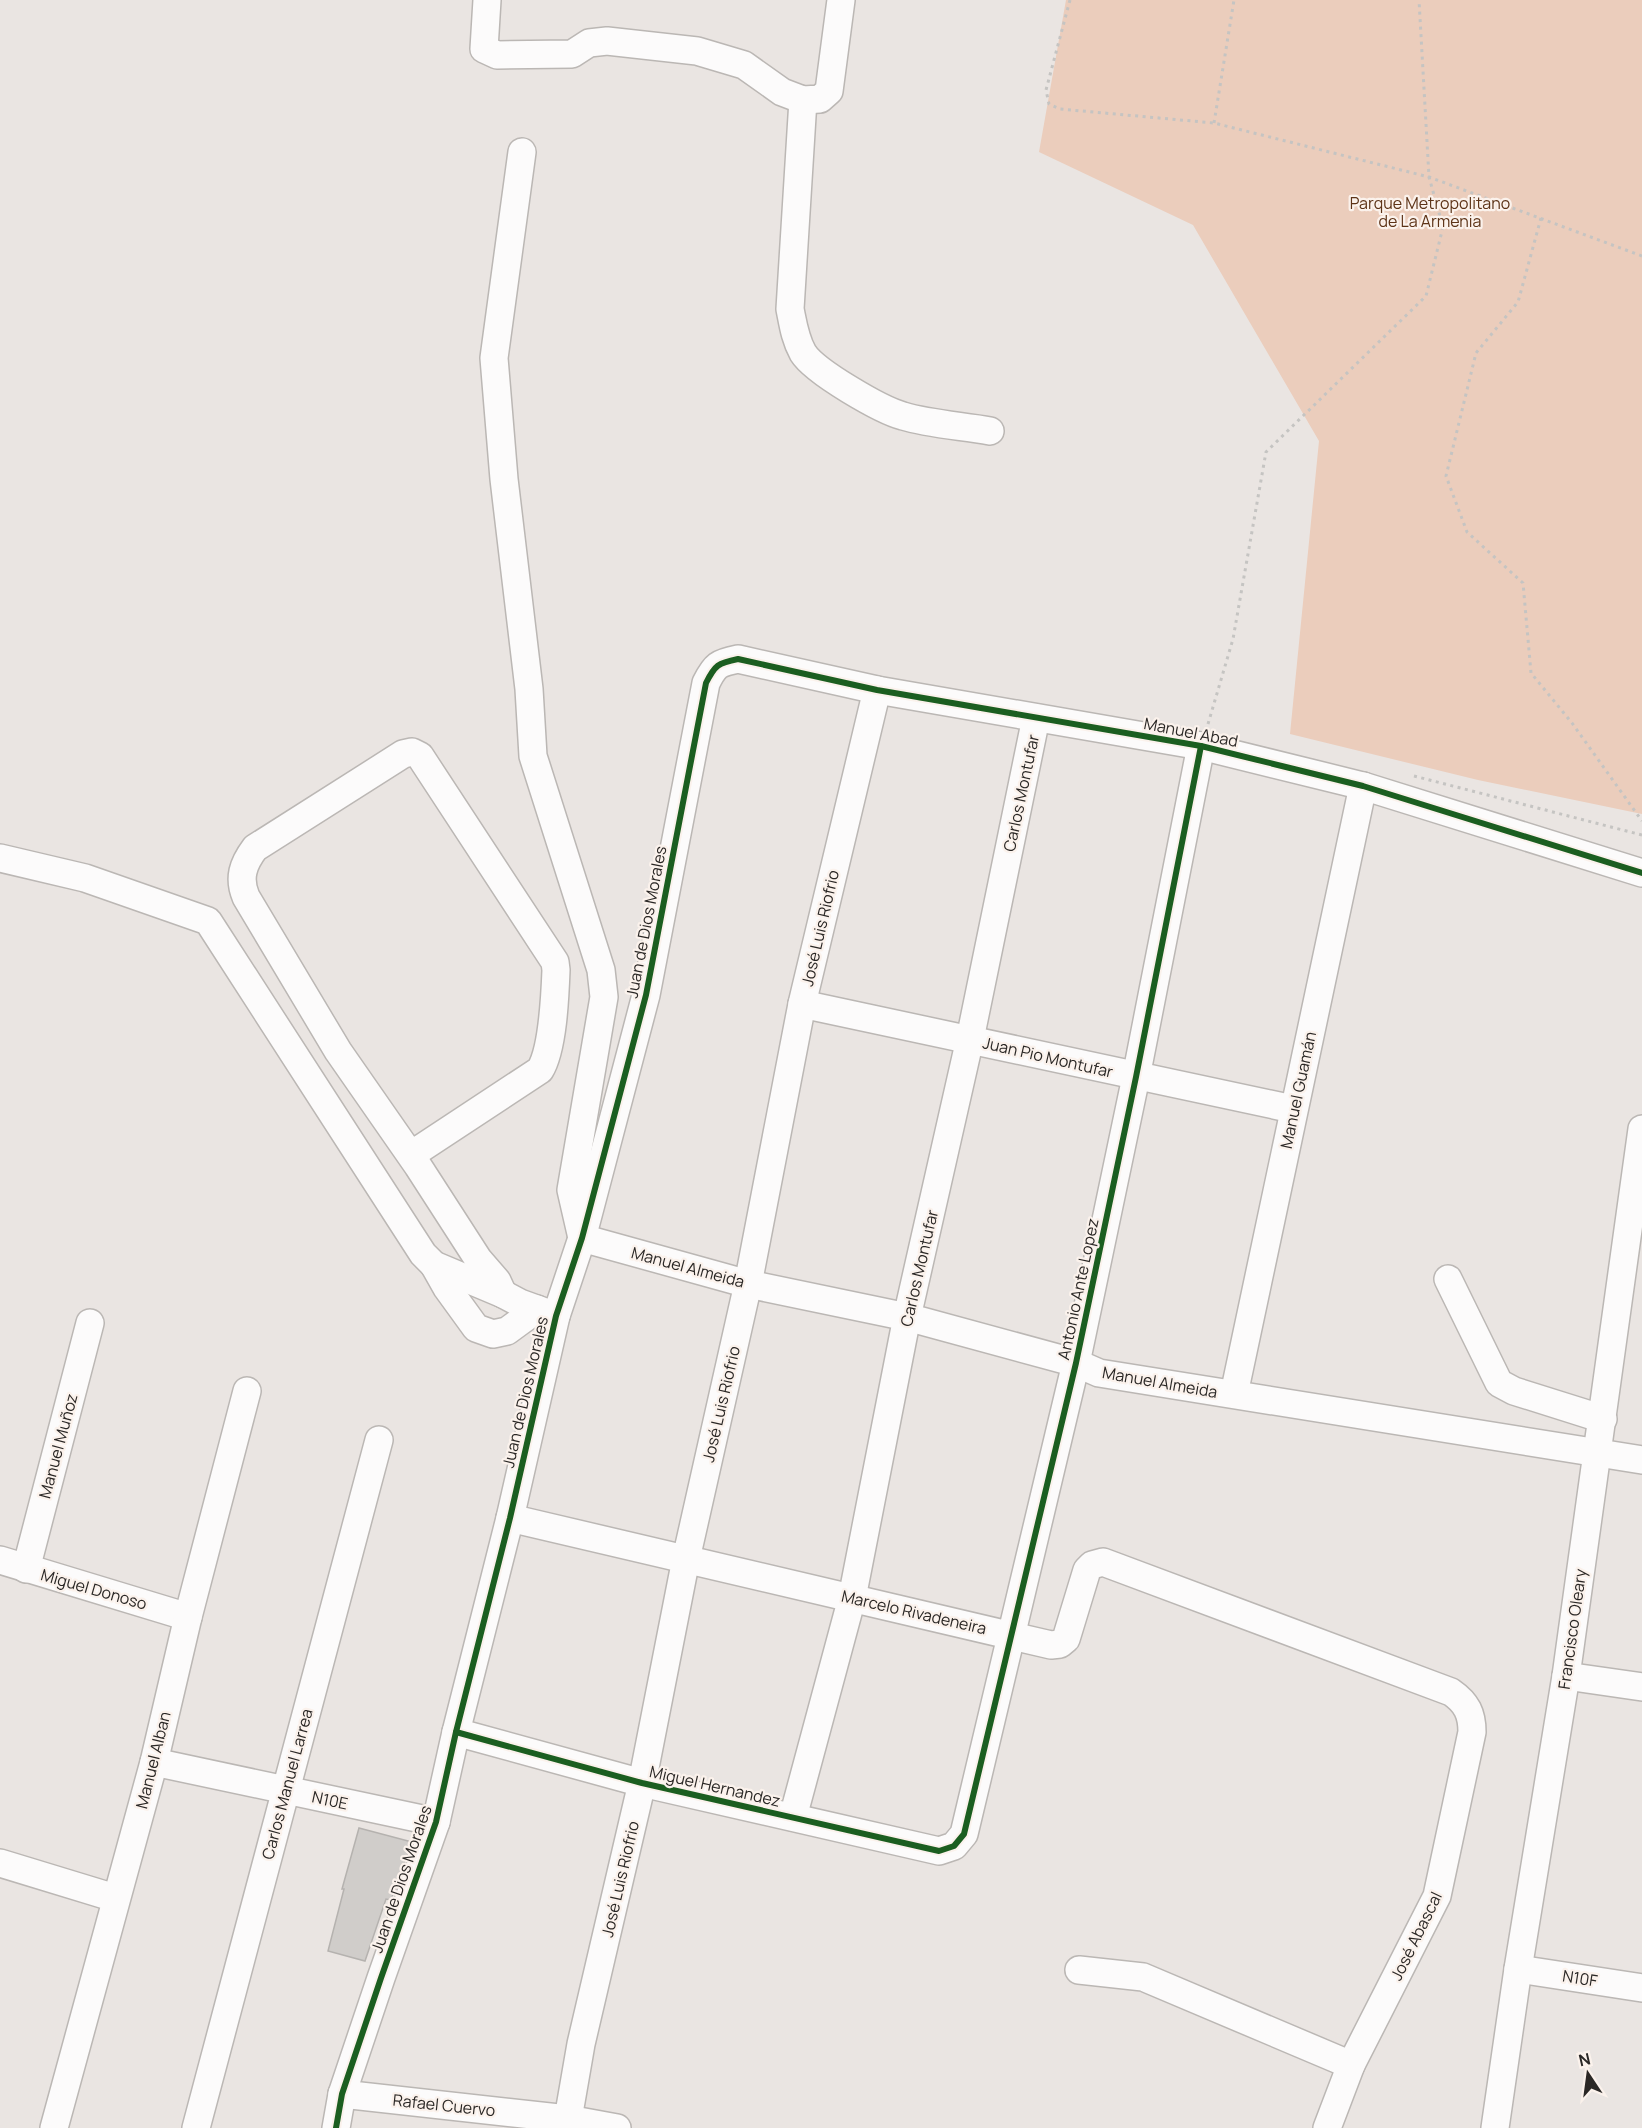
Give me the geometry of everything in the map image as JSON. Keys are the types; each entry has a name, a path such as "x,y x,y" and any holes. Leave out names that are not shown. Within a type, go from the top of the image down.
{"street":[{"path":"487,0 484,49 497,55 572,54 589,43 607,41 697,51 744,65 782,92 803,100 820,99 829,91 841,0"},
{"path":"803,100 790,309 795,337 804,354 819,368 854,392 903,416 990,431"},
{"path":"522,152 494,358 514,574 529,689 532,756 602,970 604,998 571,1190 582,1238"},
{"name":"Manuel Abad","path":"724,662 738,659 877,690 1201,746 1363,786 1642,873"},
{"name":"Juan de Dios Morales","path":"336,2128 342,2094 436,1822 456,1732 510,1518 546,1313 582,1238 646,995 706,683 714,668 724,662"},
{"name":"José Luis Riofrio","path":"568,2119 580,2044 642,1783 686,1559 748,1284 802,1004 877,690"},
{"name":"Carlos Montufar","path":"793,1817 852,1598 907,1317 970,1039 1036,718"},
{"name":"Antonio Ante Lopez","path":"964,1834 1076,1363 1137,1077 1201,746"},
{"path":"411,1155 540,1070 544,1064 550,1039 556,970 555,962 420,756 412,752 403,754 255,848 245,862 241,877 242,887 338,1052 411,1155 478,1259 497,1281 502,1294"},
{"name":"Manuel Guamán","path":"1234,1394 1363,786"},
{"path":"0,858 85,878 208,921 320,1098 423,1254 434,1265 447,1288 476,1328 493,1334 507,1331 546,1313"},
{"name":"Juan Pio Montufar","path":"802,1004 1293,1109"},
{"name":"Francisco Oleary","path":"1495,2128 1518,1969 1566,1676 1640,1164 1642,1129"},
{"name":"Manuel Almeida","path":"582,1238 748,1284 907,1317 1076,1363 1099,1372 1642,1460"},
{"path":"434,1265 546,1313"},
{"path":"1448,1279 1499,1383 1514,1391 1603,1419"},
{"name":"Manuel Muñoz","path":"26,1569 90,1323"},
{"name":"Manuel Alban","path":"54,2128 154,1761 188,1617 248,1391"},
{"name":"Carlos Manuel Larrea","path":"196,2128 379,1440"},
{"name":"Marcelo Rivadeneira","path":"510,1518 1051,1645 1060,1644 1066,1639 1087,1570 1092,1565 1103,1562 1451,1692 1461,1699 1468,1709 1472,1720 1472,1732"},
{"name":"Miguel Donoso","path":"0,1560 188,1617"},
{"path":"1566,1676 1642,1687"},
{"name":"Miguel Hernandez","path":"456,1732 642,1783 939,1851 954,1846 964,1834"},
{"name":"José Abascal","path":"1327,2128 1351,2065 1437,1896 1472,1732"},
{"name":"N10E","path":"154,1761 436,1822"},
{"path":"0,1863 115,1898"},
{"name":"N10F","path":"1518,1969 1642,1988"},
{"path":"1079,1970 1143,1977 1351,2065"},
{"name":"Rafael Cuervo","path":"342,2094 568,2119 617,2128"}],"path":[{"path":"1070,0 1046,90 1049,104 1060,109 1214,123 1429,177 1642,256"},
{"path":"1214,123 1234,0"},
{"path":"1201,746 1233,639 1266,452 1426,296 1443,227 1429,177 1419,0"},
{"path":"1541,218 1518,302 1476,353 1446,476 1467,532 1523,583 1531,673 1572,723 1642,821"},
{"path":"1414,776 1642,835"}],"green space":[{"name":"Parque Metropolitano de La Armenia","path":"1066,0 1642,0 1642,814 1478,780 1290,734 1319,441 1193,225 1039,152"}],"building":[{"path":"359,1828 412,1842 391,1900 386,1899 365,1961 328,1951"}],"cycle path":[{"path":"336,2128 342,2094 436,1822 456,1732 510,1518 556,1316 582,1238 646,995 706,683 715,669 721,664 738,659 877,690 1201,746 1363,786 1642,873"},
{"path":"456,1732 642,1783 939,1851 954,1846 964,1834 1076,1363 1136,1077 1201,746"}]}
